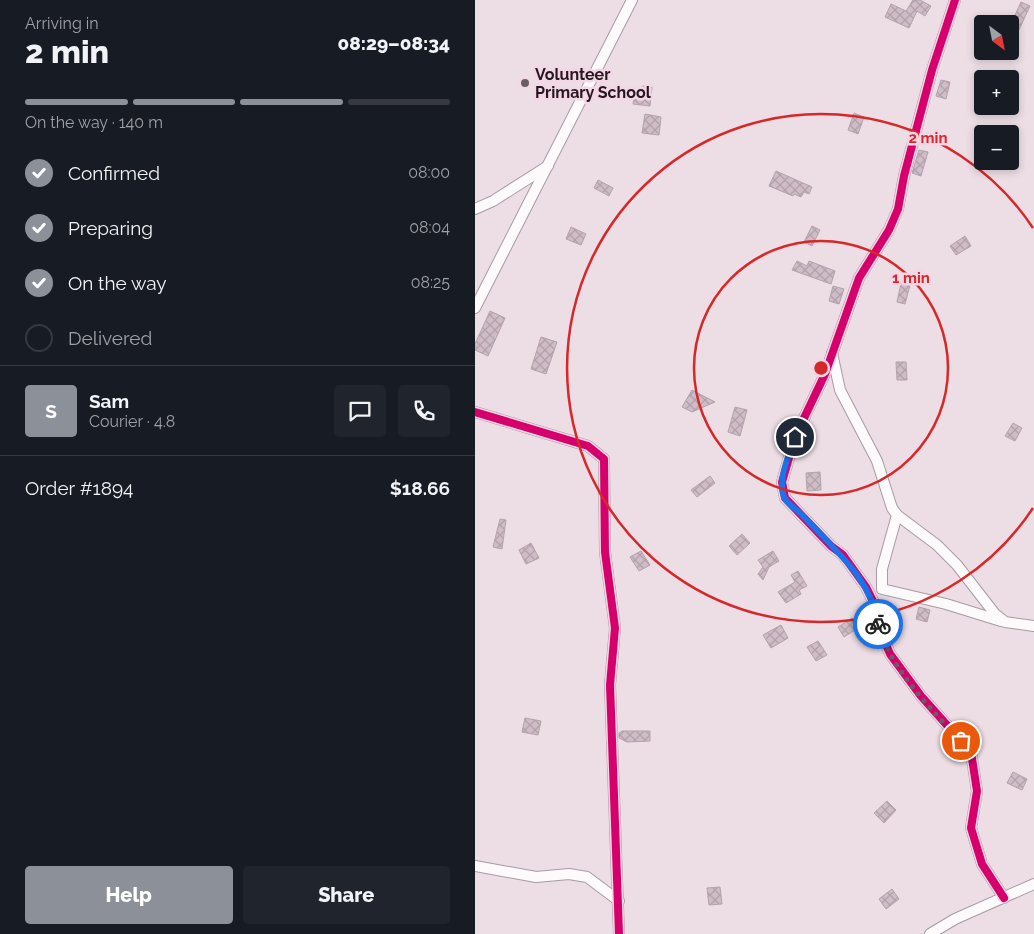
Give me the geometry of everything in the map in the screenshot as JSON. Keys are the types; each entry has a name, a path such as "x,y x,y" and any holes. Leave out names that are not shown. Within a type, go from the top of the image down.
{"street":[{"path":"475,308 632,0"},
{"path":"955,0 932,70 904,176 898,209 889,230 859,278 825,374 795,437 782,482 785,498 831,546 843,555 866,587 875,607 878,626 890,654 921,696 971,752 977,791 971,828 983,864 1004,898"},
{"path":"475,209 493,201 549,166"},
{"path":"832,352 841,390 877,461 892,508 897,515 937,545 957,565 995,614 1005,622"},
{"path":"475,412 588,446 604,459 605,552 615,628 610,684 619,934"},
{"path":"875,607 882,589 882,569 897,515"},
{"path":"882,589 946,604 1005,622 1034,626"},
{"path":"475,866 536,877 569,874 587,877 619,901"},
{"path":"930,934 955,919 1034,884"}],"building":[{"path":"913,0 920,0 931,6 925,16 917,11 909,28 885,17 891,4 906,11"},
{"path":"1021,2 1030,6 1019,30 1019,15 1015,15"},
{"path":"941,80 950,82 946,99 936,96"},
{"path":"643,86 652,87 650,106 633,104 635,91 642,92"},
{"path":"854,113 864,117 858,134 848,130"},
{"path":"645,114 661,117 659,135 642,133"},
{"path":"919,150 928,152 921,176 912,173"},
{"path":"776,171 812,187 809,194 804,192 801,197 794,194 793,196 769,186"},
{"path":"598,180 613,188 609,196 594,188"},
{"path":"812,226 820,230 812,246 804,242"},
{"path":"571,227 586,234 581,245 566,239"},
{"path":"965,236 971,246 956,255 950,246"},
{"path":"797,261 807,266 809,261 835,271 831,284 792,270"},
{"path":"901,283 910,285 905,304 897,302"},
{"path":"833,286 844,289 839,304 829,301"},
{"path":"490,311 505,318 488,356 475,350 475,344"},
{"path":"541,337 557,342 546,374 531,369"},
{"path":"896,362 906,362 907,380 897,380"},
{"path":"692,390 715,402 692,412 682,407"},
{"path":"735,407 747,410 740,436 728,432"},
{"path":"1013,423 1022,428 1015,441 1005,436"},
{"path":"820,472 821,490 807,491 806,473"},
{"path":"710,476 715,483 697,497 691,490"},
{"path":"500,519 506,520 502,549 493,547"},
{"path":"742,534 750,543 737,555 729,546"},
{"path":"531,543 539,558 526,564 519,550"},
{"path":"641,551 650,565 639,571 630,557"},
{"path":"773,551 779,561 769,567 763,580 758,574 763,567 758,560"},
{"path":"798,571 807,586 799,590 801,594 786,603 778,592 795,582 791,575"},
{"path":"919,607 930,610 927,622 916,619"},
{"path":"852,618 858,628 844,637 838,627"},
{"path":"781,625 788,638 771,648 763,635"},
{"path":"818,641 827,655 816,661 807,647"},
{"path":"525,718 541,721 538,735 522,732"},
{"path":"622,731 650,731 650,741 627,742 619,738 619,733"},
{"path":"1013,772 1027,779 1022,790 1007,783"},
{"path":"887,801 896,810 884,823 874,813"},
{"path":"720,887 722,904 709,905 707,888"},
{"path":"892,889 899,899 886,909 879,899"}],"cycle path":[{"path":"955,0 932,70 904,176 898,209 889,230 859,278 825,374 795,437 782,482 785,498 831,546 843,555 866,587 876,607 878,626 890,654 921,696 971,752 977,791 971,828 982,864 1004,898"},
{"path":"475,412 588,446 604,459 605,552 615,628 610,685 619,934"}],"way so far":[{"path":"878,624 890,654 921,696 961,741"}],"place":[{"name":"Volunteer Primary School","path":"525,83"}],"route":[{"path":"795,437 782,482 785,498 831,546 843,555 866,587 875,607 878,624"}]}
